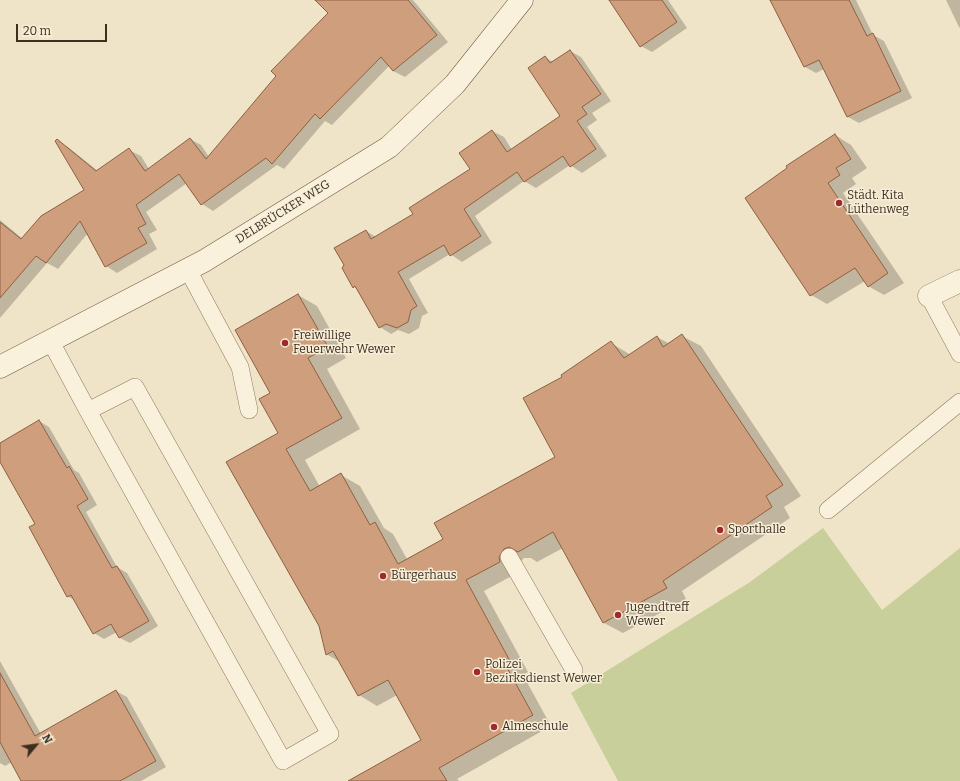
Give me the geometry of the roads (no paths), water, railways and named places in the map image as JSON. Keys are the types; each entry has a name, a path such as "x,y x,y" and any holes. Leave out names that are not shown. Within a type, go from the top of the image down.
{"street":[{"name":"DELBRÜCKER WEG","path":"0,366 51,342 204,261 389,147 455,84 522,0"},
{"path":"929,296 960,281"}],"lane":[{"path":"188,270 240,367 249,410"},
{"path":"929,296 960,354"},
{"path":"51,342 88,411 283,761 330,734 135,387 88,411"},
{"path":"828,510 960,402"},
{"path":"509,557 574,670"}],"place":[{"name":"Städt. Kita Lüthenweg","path":"839,203"},
{"name":"Freiwillige Feuerwehr Wewer","path":"285,343"},
{"name":"Sporthalle","path":"720,530"},
{"name":"Bürgerhaus","path":"383,576"},
{"name":"Jugendtreff Wewer","path":"618,615"},
{"name":"Polizei Bezirksdienst Wewer","path":"477,672"},
{"name":"Almeschule","path":"494,727"}]}
